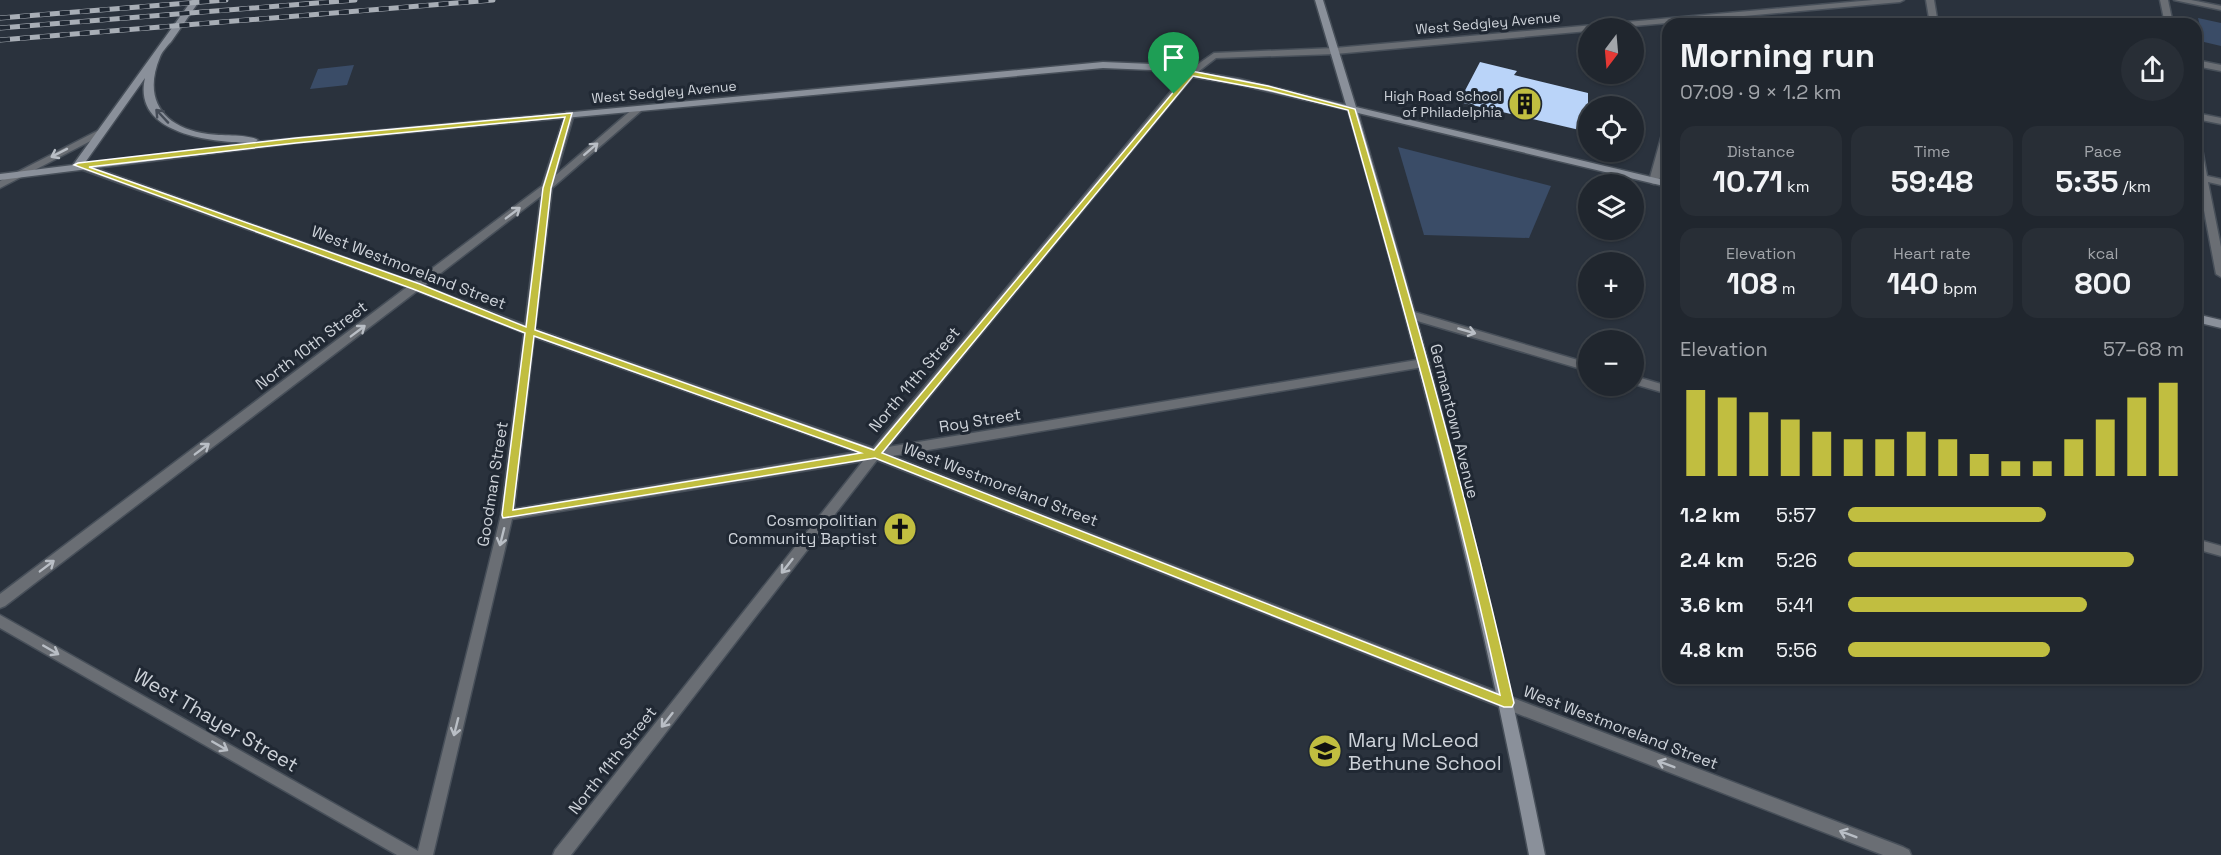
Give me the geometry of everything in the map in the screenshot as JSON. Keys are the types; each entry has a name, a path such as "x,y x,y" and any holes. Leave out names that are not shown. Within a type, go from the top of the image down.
{"main road":[{"path":"78,165 138,78 156,57 196,0"},
{"name":"Germantown Avenue","path":"1319,0 1411,315 1487,611 1508,703 1536,855"},
{"path":"156,57 148,87 150,96 156,111 177,130 196,135 247,140 296,141"},
{"name":"West Sedgley Avenue","path":"0,177 78,165 296,141 1102,65 1191,73 1268,88 1662,183"},
{"path":"2202,319 2221,324"}],"street":[{"name":"West Sedgley Avenue","path":"1734,18 1900,0"},
{"path":"1930,0 1933,18"},
{"path":"2164,0 2168,18"},
{"path":"2178,0 2221,8"},
{"name":"West Sedgley Avenue","path":"1191,73 1214,56 1335,51 1662,25"},
{"path":"2202,64 2221,68"},
{"name":"North 11th Street","path":"561,855 876,454 1191,73"},
{"name":"North 10th Street","path":"0,602 547,188 638,109"},
{"name":"Goodman Street","path":"425,855 507,515 547,188 569,114"},
{"path":"2202,117 2221,121"},
{"path":"0,185 101,132"},
{"path":"1654,181 1662,152"},
{"name":"West Westmoreland Street","path":"78,165 417,286 530,332 876,454 1508,703 1903,855"},
{"path":"2202,173 2221,274"},
{"path":"2203,178 2221,182"},
{"path":"1411,315 1578,364"},
{"name":"Roy Street","path":"507,515 1424,363"},
{"path":"1644,383 1662,388"},
{"path":"2202,546 2221,551"},
{"name":"West Thayer Street","path":"0,621 412,855"}],"shaded area":[{"path":"2202,19 2221,23 2221,46 2204,42"},
{"path":"354,65 347,85 310,89 318,69"},
{"path":"1398,147 1551,186 1529,238 1424,235"}],"building":[{"name":"High Road School of Philadelphia","path":"1480,62 1517,71 1514,75 1588,93 1588,96 1578,96 1578,130 1459,102"}],"railway":[{"path":"0,18 226,0"},
{"path":"0,28 355,0"},
{"path":"0,40 493,0"}],"place":[{"name":"High Road School of Philadelphia","path":"1525,104"},
{"name":"Cosmopolitian Community Baptist","path":"900,529"},
{"name":"Mary McLeod Bethune School","path":"1325,751"}],"route":[{"path":"1174,94 876,454 530,332 547,188 569,114 78,165 417,286 530,332 507,515 876,454 1508,703 1487,611 1411,315 1352,109 1268,88 1191,73 1174,94"}]}
